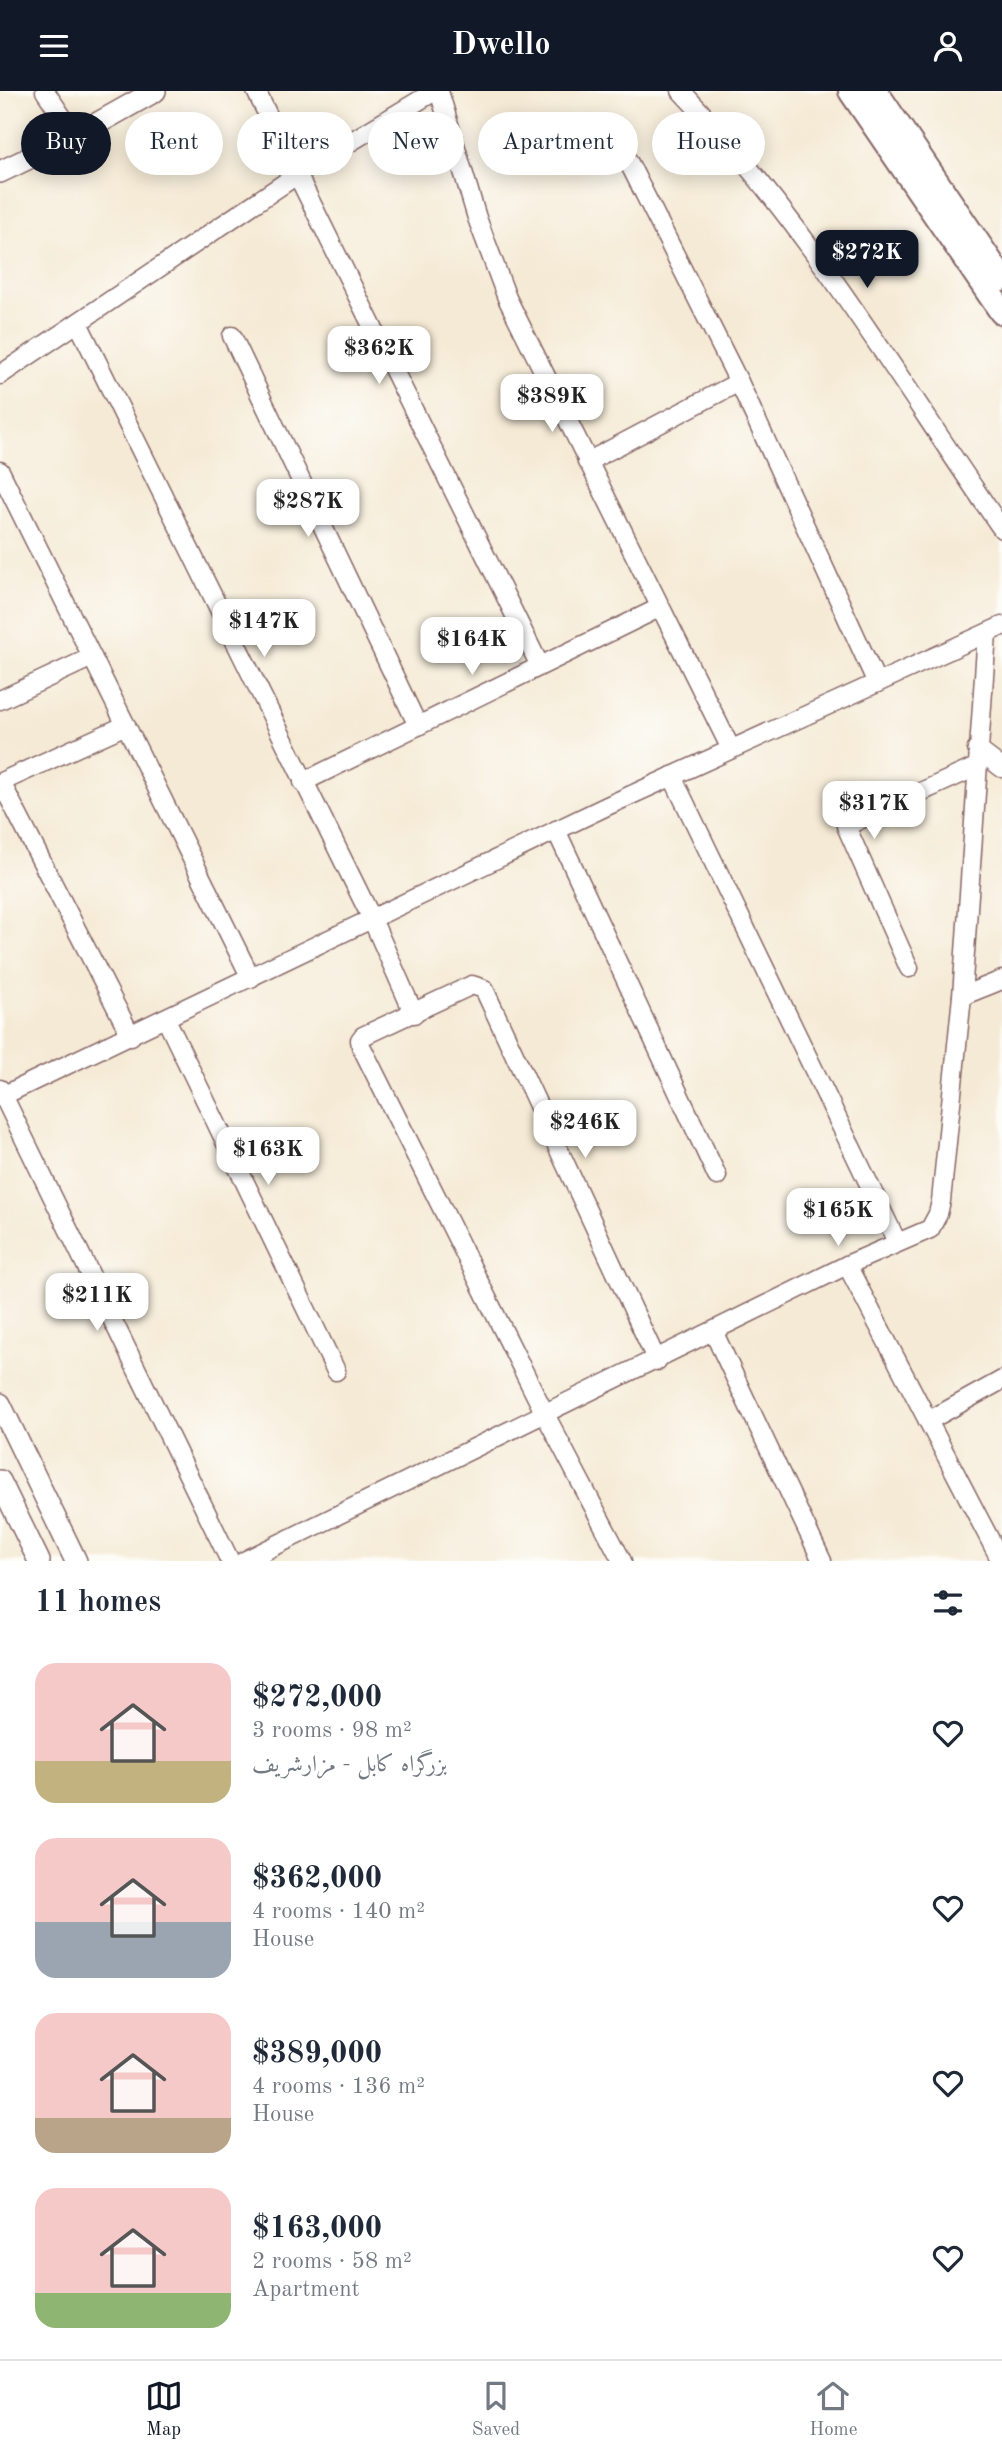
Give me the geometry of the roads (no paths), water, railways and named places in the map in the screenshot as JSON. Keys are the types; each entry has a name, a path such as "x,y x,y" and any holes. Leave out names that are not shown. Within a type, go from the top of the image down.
{"highway":[{"path":"851,91 1002,312"},
{"path":"875,91 1002,279"}],"main road":[{"path":"111,116 155,91"},
{"path":"0,172 21,162"},
{"path":"0,1404 76,1561"},
{"path":"0,1481 39,1561"}],"street":[{"path":"45,91 59,112"},
{"path":"256,91 266,112"},
{"path":"354,140 437,91 477,218 508,298 731,749"},
{"path":"681,91 720,131 848,298 1002,529"},
{"path":"0,375 295,175 540,664"},
{"path":"635,175 739,382 877,683"},
{"path":"78,323 372,919 414,1014"},
{"path":"232,336 418,726"},
{"path":"587,462 739,382"},
{"path":"0,471 251,978"},
{"path":"303,782 659,608"},
{"path":"230,1561 1,1093 131,1036 671,776 994,629"},
{"path":"244,1561 546,1416 847,1265 930,1229 939,1215 962,996 976,758 994,629"},
{"path":"0,700 92,657"},
{"path":"126,725 1,782 131,1036"},
{"path":"909,968 846,826 976,758 1002,768"},
{"path":"671,776 897,1242"},
{"path":"556,830 717,1176"},
{"path":"962,996 1002,980"},
{"path":"622,1561 546,1416 361,1046 360,1040 363,1036 472,985 484,989 657,1361"},
{"path":"166,1019 336,1371"},
{"path":"847,1265 1001,1561"},
{"path":"714,1333 822,1561"},
{"path":"928,1421 1002,1380"}]}
